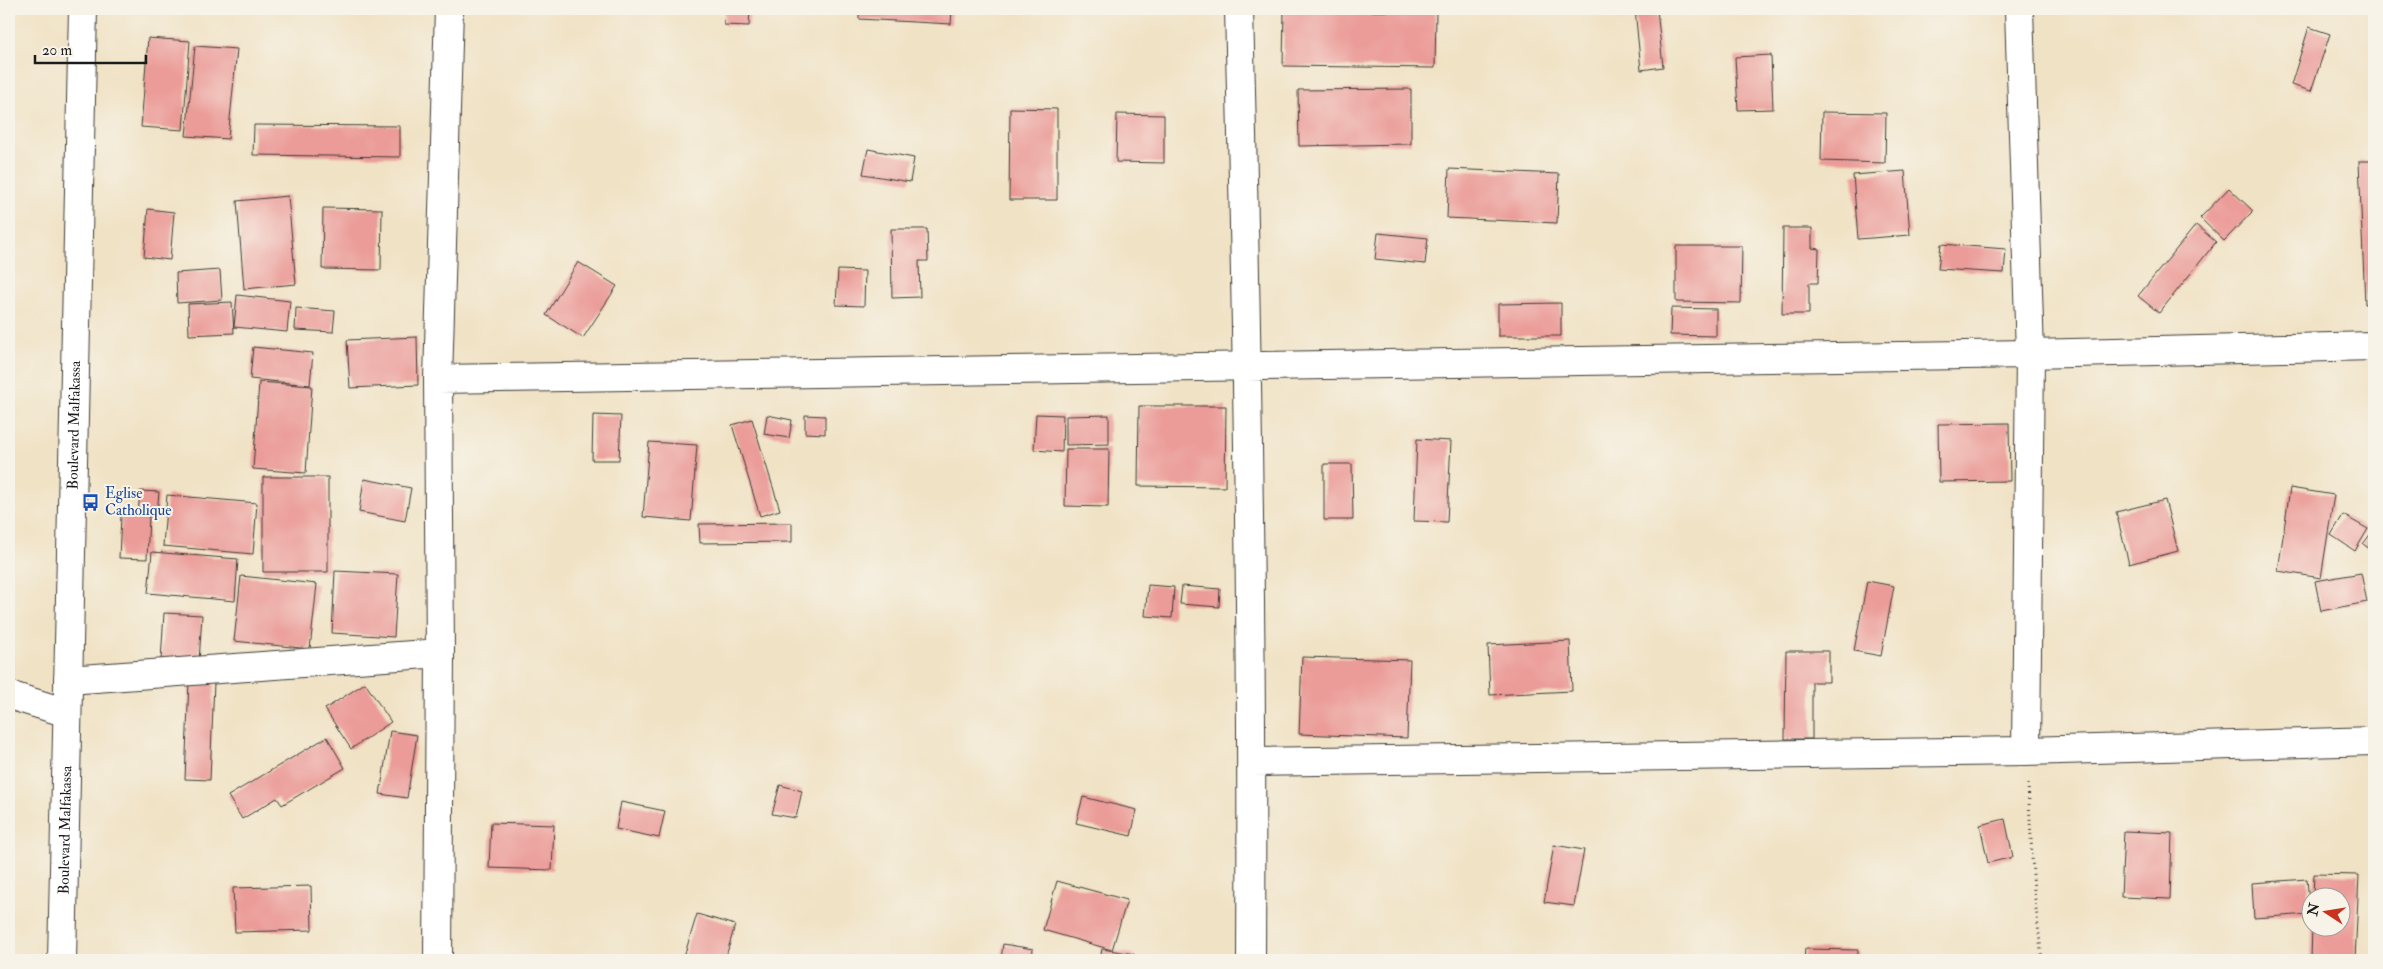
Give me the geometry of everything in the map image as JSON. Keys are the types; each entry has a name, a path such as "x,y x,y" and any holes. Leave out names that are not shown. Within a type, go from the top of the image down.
{"street":[{"name":"Boulevard Malfakassa","path":"62,960 83,9"},
{"path":"438,960 440,653 438,379 449,9"},
{"path":"1239,9 1248,366 1252,762 1251,960"},
{"path":"2019,9 2030,354 2026,751"},
{"path":"438,379 2030,354 2374,346"},
{"path":"68,680 440,653"},
{"path":"9,695 67,713"},
{"path":"1252,762 2026,751 2374,741"}],"path":[{"path":"2026,751 2034,892 2042,960"}],"building":[{"path":"725,9 750,9 749,26 724,25"},
{"path":"859,9 952,9 951,24 859,19"},
{"path":"1635,9 1657,9 1663,67 1641,70"},
{"path":"1284,10 1436,12 1435,68 1283,66"},
{"path":"2309,27 2330,34 2311,91 2291,85"},
{"path":"148,38 190,41 183,130 141,127"},
{"path":"195,46 237,49 228,139 186,136"},
{"path":"1771,55 1773,109 1738,110 1735,57"},
{"path":"1411,89 1411,144 1299,146 1298,90"},
{"path":"1010,108 1057,109 1057,200 1009,200"},
{"path":"1822,112 1886,113 1885,163 1821,161"},
{"path":"1117,114 1164,115 1164,163 1116,162"},
{"path":"254,125 400,126 400,157 253,155"},
{"path":"868,149 914,158 910,182 863,174"},
{"path":"2359,161 2374,161 2374,303 2365,304"},
{"path":"1449,169 1559,174 1557,223 1447,218"},
{"path":"1905,171 1910,235 1858,239 1853,175"},
{"path":"2229,188 2253,211 2224,241 2200,218"},
{"path":"288,196 296,284 244,289 237,201"},
{"path":"323,208 382,209 381,270 322,269"},
{"path":"148,209 174,212 170,260 144,257"},
{"path":"2196,225 2216,242 2159,313 2138,296"},
{"path":"1783,228 1812,228 1812,248 1819,249 1818,283 1809,283 1809,314 1782,314"},
{"path":"891,229 927,229 928,261 919,261 920,297 892,298"},
{"path":"1378,233 1428,238 1425,264 1375,259"},
{"path":"1941,244 2006,249 2004,273 1938,269"},
{"path":"1676,246 1742,246 1741,303 1676,302"},
{"path":"578,262 617,286 583,338 546,315"},
{"path":"220,270 222,300 177,303 176,273"},
{"path":"838,270 865,271 864,306 836,305"},
{"path":"237,295 290,301 287,332 234,327"},
{"path":"232,302 234,333 189,335 188,304"},
{"path":"1561,303 1561,336 1498,336 1498,304"},
{"path":"296,308 335,311 333,332 295,330"},
{"path":"1671,308 1716,309 1716,336 1670,335"},
{"path":"417,337 418,385 350,388 347,340"},
{"path":"253,347 313,353 310,385 250,379"},
{"path":"259,382 312,386 306,473 253,469"},
{"path":"1139,406 1226,406 1225,487 1138,486"},
{"path":"1036,414 1063,415 1062,452 1034,450"},
{"path":"593,415 621,416 619,460 592,460"},
{"path":"767,415 792,420 789,438 764,434"},
{"path":"805,415 825,416 825,434 805,433"},
{"path":"1109,415 1109,444 1066,445 1066,416"},
{"path":"752,419 780,510 760,516 732,425"},
{"path":"2009,423 2010,481 1939,482 1938,424"},
{"path":"1417,439 1451,441 1447,522 1414,521"},
{"path":"649,442 697,445 691,521 643,517"},
{"path":"1066,449 1109,449 1108,507 1065,506"},
{"path":"1324,464 1352,464 1353,520 1324,520"},
{"path":"263,477 328,477 328,572 263,572"},
{"path":"364,479 411,488 405,521 359,512"},
{"path":"2290,488 2334,495 2321,578 2278,571"},
{"path":"140,491 159,492 157,515 138,514"},
{"path":"167,495 257,503 253,554 163,546"},
{"path":"2165,500 2178,551 2129,564 2116,512"},
{"path":"121,515 149,516 147,559 119,558"},
{"path":"2343,515 2368,529 2355,551 2331,535"},
{"path":"792,523 792,542 700,543 699,524"},
{"path":"2372,532 2374,534 2374,552 2363,544"},
{"path":"152,552 238,559 235,601 148,593"},
{"path":"335,571 398,574 394,637 332,633"},
{"path":"2361,573 2367,602 2321,611 2315,581"},
{"path":"241,576 317,584 310,649 234,641"},
{"path":"1867,581 1894,586 1881,656 1854,651"},
{"path":"1148,585 1174,587 1172,618 1145,616"},
{"path":"1182,586 1220,589 1219,607 1180,604"},
{"path":"164,613 202,615 199,662 161,660"},
{"path":"1570,641 1572,691 1490,695 1488,645"},
{"path":"1786,651 1829,651 1829,682 1812,682 1812,739 1785,739"},
{"path":"1302,657 1410,660 1407,738 1299,734"},
{"path":"189,681 214,682 210,780 185,779"},
{"path":"365,683 391,722 351,749 325,709"},
{"path":"390,731 417,735 407,798 380,794"},
{"path":"327,737 345,768 282,805 277,798 242,819 228,796"},
{"path":"780,785 802,791 796,818 772,814"},
{"path":"1083,797 1137,810 1131,836 1076,823"},
{"path":"621,802 665,811 659,838 616,829"},
{"path":"2005,819 2013,857 1988,863 1980,825"},
{"path":"491,823 554,825 552,870 489,868"},
{"path":"2124,831 2172,833 2170,899 2121,897"},
{"path":"1554,845 1584,850 1574,906 1544,902"},
{"path":"2314,874 2359,875 2355,960 2311,960 2312,936 2350,936 2350,886 2313,886"},
{"path":"2307,879 2308,886 2300,886 2300,915 2254,918 2252,883"},
{"path":"1057,881 1127,900 1112,950 1043,930"},
{"path":"311,886 312,930 235,932 233,888"},
{"path":"697,914 735,925 725,960 683,960"},
{"path":"1003,944 1033,949 1032,960 1001,960"},
{"path":"1102,949 1134,954 1133,960 1100,960"},
{"path":"1805,949 1858,950 1858,960 1804,960"}],"place":[{"name":"Eglise Catholique","path":"91,502"}]}
